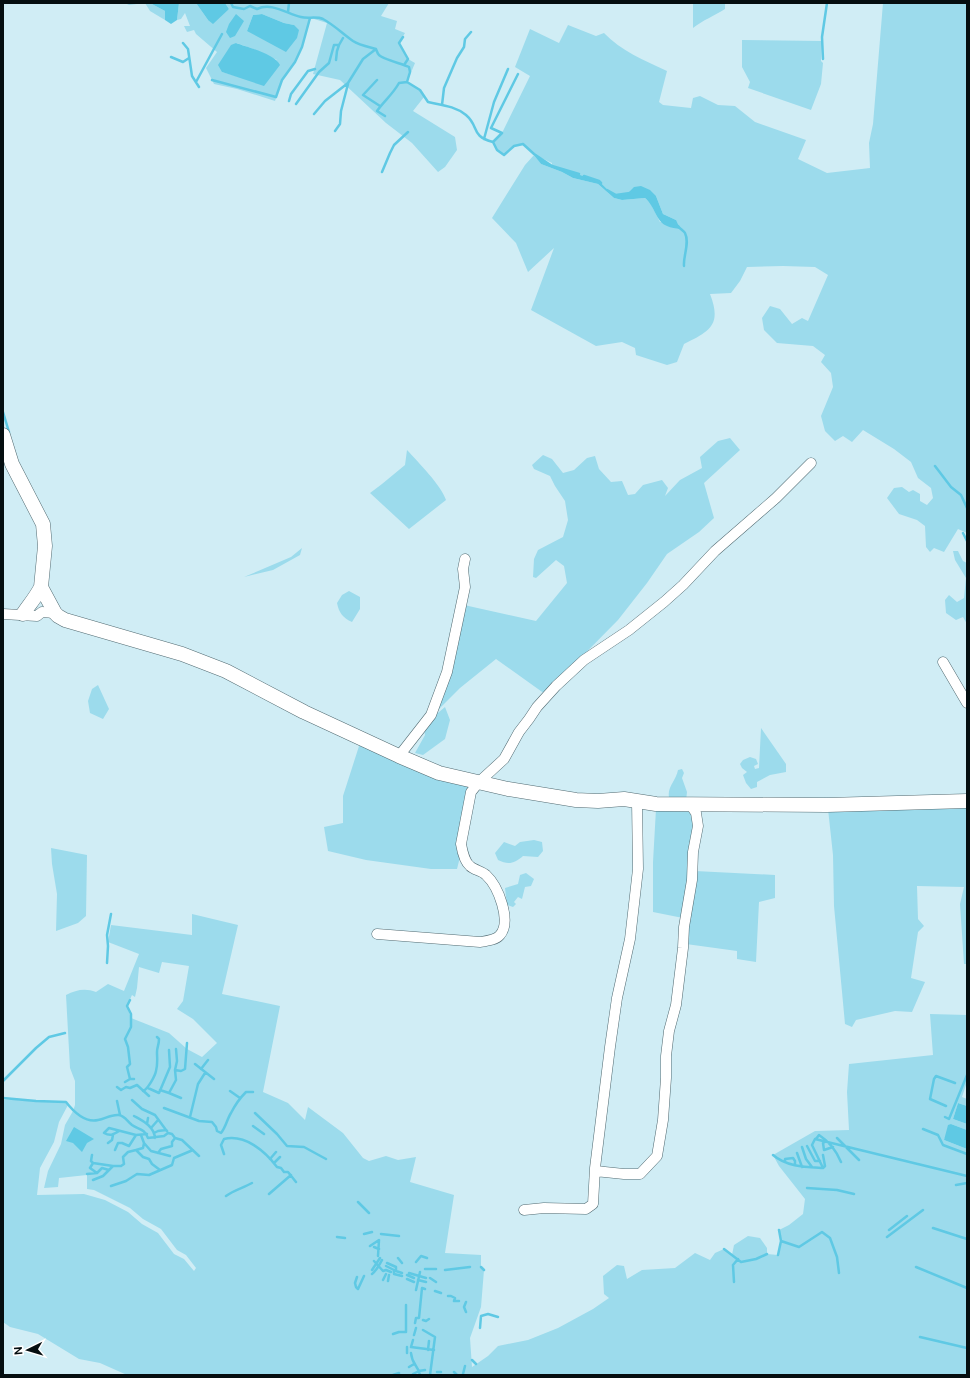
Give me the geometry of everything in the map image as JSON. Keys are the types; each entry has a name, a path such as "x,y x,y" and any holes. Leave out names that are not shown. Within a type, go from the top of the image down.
{"street":[{"path":"3,435 12,464 43,524 45,546 41,587 36,597 23,614"},
{"path":"377,934 480,942 492,940 500,935 505,925 505,915 497,891 486,875 469,866 462,850 461,844 471,792 479,782 504,759 519,732 537,707 556,686 584,660 629,630 664,602 683,585 715,551 776,498 811,463"},
{"path":"399,756 431,715 443,682 450,659 465,587 463,569 465,559"},
{"path":"41,587 55,613 65,620 182,654 226,671 300,710 439,773 508,789 576,800 598,801 624,799 656,804 827,805 967,801"},
{"path":"3,614 38,616 42,612 55,613"},
{"path":"943,662 967,703"},
{"path":"524,1210 551,1208 586,1209 592,1204 610,1048 617,998 630,939 638,869 637,801"},
{"path":"595,1171 640,1174 657,1156 664,1120 666,1056 669,1031 676,1005 684,927 692,880 693,852 698,826 696,813 690,804"}],"shaded area":[{"path":"125,3 145,3 129,5"},
{"path":"145,3 150,3 165,11 165,20 150,11"},
{"path":"150,3 179,3 177,20 171,24 165,20 165,11"},
{"path":"179,3 196,3 208,20 229,9 225,3 389,3 381,16 397,21 395,29 405,33 399,43 408,59 415,63 407,82 420,90 424,97 413,111 455,137 457,150 445,167 438,172 412,143 386,123 340,80 313,74 327,23 311,18 302,47 295,62 282,80 275,101 237,89 214,84 206,68 217,52 196,34 194,30 187,32 184,26 190,26 185,13 181,19 177,20","holes":["262,14 284,23 294,25 247,31 253,15","236,43 251,48 277,60 239,77 222,72"]},
{"path":"196,3 225,3 229,9 213,24 208,20"},
{"path":"693,3 725,3 725,9 693,28"},
{"path":"883,3 967,3 967,533 958,529 944,552 934,548 930,552 926,547 925,526 917,520 899,514 887,498 894,488 902,487 909,492 913,490 920,494 920,501 927,505 933,498 931,488 918,478 911,462 894,449 863,430 852,442 843,436 835,441 825,431 821,416 833,387 831,373 821,362 825,355 813,346 777,343 764,330 762,318 770,306 780,309 792,324 802,318 808,321 828,275 815,267 747,267 740,281 731,293 710,294 715,313 711,326 701,335 684,344 677,362 667,365 636,355 635,348 622,342 596,346 531,310 554,248 528,272 516,243 492,218 525,165 534,155 523,144 514,146 504,155 497,150 493,142 502,133 530,76 515,67 530,29 559,43 568,25 596,36 604,33 625,50 667,71 659,102 663,105 691,108 693,98 700,96 718,105 735,106 755,122 806,140 798,159 827,173 870,168 869,143 873,124","holes":["535,155 552,163 552,166 599,181 616,195 628,193 656,196 663,214 676,220 660,222 650,202 645,198 622,200 614,198 598,184 573,178 541,164"]},
{"path":"236,14 244,21 235,36 230,38 226,32 229,24"},
{"path":"262,14 284,23 294,25 299,30 297,38 286,52 247,31 253,15"},
{"path":"742,40 822,41 821,61 823,63 821,84 811,110 748,88 750,82 742,67"},
{"path":"236,43 273,57 280,65 264,86 222,72 218,65 231,45"},
{"path":"534,155 552,166 599,181 616,195 628,193 634,187 641,186 650,190 656,196 663,214 676,220 680,229 663,224 645,198 622,200 614,198 598,184 573,178 541,164"},
{"path":"730,438 740,450 704,483 714,518 699,532 667,554 647,583 618,620 545,694 496,659 460,688 435,713 464,605 536,621 567,583 564,566 556,560 536,578 533,577 534,559 538,550 563,537 568,520 565,501 550,476 534,469 532,465 543,455 552,459 563,473 574,470 587,458 595,456 599,469 611,482 622,481 628,495 635,494 643,485 662,480 668,488 665,496 680,480 702,468 700,457 718,441"},
{"path":"407,450 434,481 446,500 409,529 370,493 405,465"},
{"path":"302,548 300,555 273,570 244,577 291,557"},
{"path":"953,551 958,551 963,561 967,563 967,624 963,617 956,620 946,613 945,600 949,595 957,602 964,598 966,578 955,560"},
{"path":"349,591 360,597 360,609 352,622 342,615 337,603 342,595"},
{"path":"98,685 109,709 103,719 90,713 88,701 92,689"},
{"path":"445,707 450,720 445,739 423,755 415,753 425,735 424,729 433,717"},
{"path":"761,728 786,764 786,772 770,775 757,782 757,787 751,789 746,783 743,775 747,772 740,764 743,760 750,757 756,759 758,764 754,766 755,769 759,768"},
{"path":"360,743 467,785 470,789 461,853 457,869 431,869 366,860 328,851 324,827 343,823 343,796"},
{"path":"682,769 684,773 682,778 687,792 686,801 670,800 670,789 678,770"},
{"path":"966,805 967,964 964,964 960,904 964,887 917,886 918,919 924,926 918,932 911,978 925,982 912,1012 895,1011 856,1020 852,1027 845,1024 834,906 833,855 828,809"},
{"path":"688,808 693,812 695,827 683,918 653,912 653,862 656,809"},
{"path":"534,840 542,842 543,851 538,857 523,856 517,861 511,863 505,863 498,860 495,853 504,842 515,846 520,842"},
{"path":"51,848 87,855 86,916 78,923 56,931 57,894"},
{"path":"695,871 775,875 775,898 759,902 756,962 737,959 737,951 686,944"},
{"path":"526,873 534,879 531,886 525,887 522,899 518,897 514,902 516,904 513,907 507,905 505,888 518,884 520,875"},
{"path":"192,914 238,925 222,994 280,1006 263,1092 288,1103 305,1120 308,1107 343,1133 363,1158 369,1161 386,1156 398,1160 416,1157 410,1182 454,1195 445,1253 481,1255 481,1267 484,1270 481,1307 470,1338 472,1367 488,1356 498,1346 528,1340 558,1328 593,1309 609,1298 604,1294 603,1276 617,1265 624,1266 627,1279 642,1270 675,1268 695,1253 710,1260 715,1253 724,1249 732,1255 734,1245 748,1236 760,1238 767,1248 767,1254 778,1255 781,1241 779,1230 789,1225 803,1214 805,1199 779,1166 773,1155 815,1131 849,1130 847,1092 849,1064 933,1055 930,1014 967,1015 967,1082 962,1097 967,1099 967,1106 958,1103 953,1119 967,1124 967,1130 951,1124 944,1140 967,1149 967,1375 127,1375 100,1363 79,1359 38,1334 10,1327 3,1322 3,1100 38,1102 59,1101 66,1102 68,1105 59,1122 54,1142 40,1168 37,1195 84,1194 105,1200 128,1212 142,1224 158,1233 174,1254 184,1259 194,1271 196,1268 186,1255 177,1250 161,1229 143,1219 130,1208 94,1190 87,1189 87,1175 59,1178 58,1187 44,1188 48,1171 61,1144 65,1125 75,1105 75,1081 70,1068 66,995 81,990 96,992 108,984 124,991 139,954 108,942 111,925 192,935","holes":["162,962 189,966 183,1001 177,1009 193,1019 217,1043 202,1057 187,1049 169,1033 131,1018 127,1006 132,995 135,997 139,967 159,973"]},
{"path":"958,1103 967,1106 967,1124 953,1119"},
{"path":"951,1124 967,1130 967,1149 944,1140 948,1125"},
{"path":"74,1127 94,1139 87,1143 82,1152 73,1143 66,1141"}],"waterway":[{"path":"231,3 233,7 244,9 250,6 257,9 268,7 279,9 296,16 323,19 355,42 376,49 381,57 409,67 410,72 407,82 420,90 428,102 448,106 462,112 473,123 478,134 486,140 493,142 497,150 504,155 514,146 523,144 534,154 552,166 579,174"},
{"path":"288,12 289,3"},
{"path":"823,59 822,37 827,3"},
{"path":"212,80 276,97 282,80 295,62 302,47 310,18"},
{"path":"442,105 444,88 457,58 464,47 465,39 471,32"},
{"path":"196,82 222,34"},
{"path":"403,37 399,43 408,59 404,65"},
{"path":"296,104 319,72 329,63 334,45 339,45 343,38"},
{"path":"183,43 188,49 192,76 199,87"},
{"path":"336,60 339,45"},
{"path":"314,114 325,101 348,83 363,59 376,49"},
{"path":"171,57 183,62 189,58"},
{"path":"289,101 291,94 308,71 315,69"},
{"path":"484,139 494,102 508,69"},
{"path":"493,142 502,133 491,128 518,74"},
{"path":"377,80 363,95 380,106"},
{"path":"385,116 377,111 399,83 407,82"},
{"path":"335,131 340,124 341,111 348,84"},
{"path":"382,172 394,145 408,132"},
{"path":"584,176 601,183"},
{"path":"607,190 616,195 630,193"},
{"path":"678,226 684,232 687,241 684,266"},
{"path":"3,412 9,432"},
{"path":"935,466 951,487 961,495 967,508"},
{"path":"963,533 967,541"},
{"path":"107,963 107,935 111,914"},
{"path":"130,1000 127,1006 131,1014 131,1027 125,1039 128,1047 130,1064 127,1067 130,1079"},
{"path":"3,1081 49,1037 65,1033"},
{"path":"143,1091 151,1082 156,1071 157,1050 159,1043 159,1039 157,1037"},
{"path":"175,1070 181,1071 185,1069 187,1043"},
{"path":"160,1090 169,1093 176,1080 176,1049"},
{"path":"148,1088 159,1093 170,1067 169,1050"},
{"path":"201,1069 208,1060"},
{"path":"195,1064 214,1079"},
{"path":"190,1117 198,1084 205,1073"},
{"path":"945,1117 949,1119 967,1075"},
{"path":"946,1106 930,1099 934,1079 936,1076 955,1083"},
{"path":"125,1082 130,1079 134,1079"},
{"path":"117,1087 121,1090 126,1087 130,1088 137,1085 149,1096"},
{"path":"230,1091 240,1098"},
{"path":"164,1108 199,1121 212,1122 217,1131 221,1133 234,1107 240,1099 246,1092 253,1092"},
{"path":"169,1093 181,1098"},
{"path":"3,1098 66,1102 80,1116 88,1120 119,1115 143,1131 148,1138 164,1136 168,1133 172,1134 175,1138 182,1140 199,1156"},
{"path":"132,1100 142,1109 155,1115 166,1130"},
{"path":"117,1101 120,1115"},
{"path":"255,1113 287,1146 304,1147 326,1159"},
{"path":"134,1116 153,1130 155,1138"},
{"path":"147,1124 148,1118"},
{"path":"151,1128 158,1120"},
{"path":"253,1126 264,1134"},
{"path":"119,1131 112,1135 104,1133 109,1128 136,1135 147,1134"},
{"path":"923,1129 938,1135 943,1145 967,1154"},
{"path":"154,1133 158,1131 167,1131"},
{"path":"108,1143 112,1140 113,1135"},
{"path":"115,1150 118,1143 129,1146 136,1135"},
{"path":"136,1150 143,1148 144,1143 141,1135"},
{"path":"816,1139 819,1135 826,1140 835,1150 841,1162"},
{"path":"158,1153 161,1149 172,1146 172,1142 175,1138"},
{"path":"224,1154 221,1145 224,1139 232,1138 247,1141 267,1155 277,1167 281,1168 284,1172 288,1172 296,1182"},
{"path":"837,1138 859,1160"},
{"path":"823,1168 812,1145 815,1139 967,1176"},
{"path":"825,1142 823,1143 824,1150 833,1147"},
{"path":"144,1143 151,1151 170,1156"},
{"path":"807,1146 815,1161 820,1161"},
{"path":"802,1147 806,1159 812,1167"},
{"path":"93,1180 103,1176 113,1166 121,1166 124,1164 123,1157 128,1152 136,1150 143,1157 149,1159 152,1164 160,1170"},
{"path":"111,1186 126,1181 137,1174 149,1175 172,1165 174,1158 193,1150"},
{"path":"270,1159 276,1152"},
{"path":"797,1153 802,1167"},
{"path":"92,1155 91,1161 93,1163 113,1166"},
{"path":"773,1155 790,1164 803,1167 823,1168 825,1166 823,1155"},
{"path":"274,1163 280,1157"},
{"path":"785,1162 785,1159 793,1158 795,1165"},
{"path":"93,1163 90,1168 97,1173"},
{"path":"87,1174 97,1173 102,1168 109,1170"},
{"path":"269,1194 291,1175"},
{"path":"226,1196 252,1183"},
{"path":"956,1185 967,1183"},
{"path":"807,1188 837,1190 854,1194"},
{"path":"358,1202 369,1213"},
{"path":"887,1237 923,1210"},
{"path":"889,1230 907,1216"},
{"path":"933,1228 967,1239"},
{"path":"778,1255 781,1241 779,1230"},
{"path":"364,1234 372,1232"},
{"path":"781,1241 799,1247 822,1232 830,1238 837,1257 839,1273"},
{"path":"381,1234 399,1236"},
{"path":"337,1237 345,1238"},
{"path":"370,1246 379,1240 378,1256"},
{"path":"374,1247 379,1249"},
{"path":"724,1249 741,1262 756,1259 767,1254"},
{"path":"416,1262 421,1256 427,1258"},
{"path":"372,1270 380,1258"},
{"path":"398,1258 402,1263"},
{"path":"734,1282 733,1265 738,1259"},
{"path":"372,1274 382,1260"},
{"path":"374,1261 383,1271 386,1270 391,1272"},
{"path":"387,1263 396,1267 396,1271 402,1273"},
{"path":"386,1266 394,1270 394,1274 402,1276"},
{"path":"445,1270 470,1267"},
{"path":"481,1267 484,1270"},
{"path":"916,1267 967,1288"},
{"path":"425,1269 436,1269"},
{"path":"416,1290 420,1272"},
{"path":"409,1273 426,1278"},
{"path":"383,1280 386,1274"},
{"path":"388,1281 389,1275"},
{"path":"407,1275 414,1278"},
{"path":"357,1277 355,1283 358,1289 364,1276"},
{"path":"430,1278 436,1282"},
{"path":"407,1279 414,1282"},
{"path":"418,1280 426,1282"},
{"path":"415,1323 416,1318 419,1318 422,1288 425,1289"},
{"path":"435,1291 441,1293"},
{"path":"448,1296 455,1298 454,1301 459,1301"},
{"path":"466,1302 464,1307 466,1312"},
{"path":"393,1334 406,1332 406,1305"},
{"path":"480,1328 481,1316 488,1314 498,1317"},
{"path":"423,1320 426,1321 429,1319"},
{"path":"414,1335 416,1328"},
{"path":"423,1330 435,1337 430,1375"},
{"path":"920,1337 967,1348"},
{"path":"413,1340 411,1347 434,1350"},
{"path":"428,1350 429,1341"},
{"path":"407,1347 407,1353"},
{"path":"411,1353 420,1375"},
{"path":"472,1360 476,1364"},
{"path":"409,1367 414,1364"},
{"path":"463,1374 465,1366"},
{"path":"413,1374 425,1370"},
{"path":"454,1372 457,1375"},
{"path":"393,1375 399,1373"}]}
